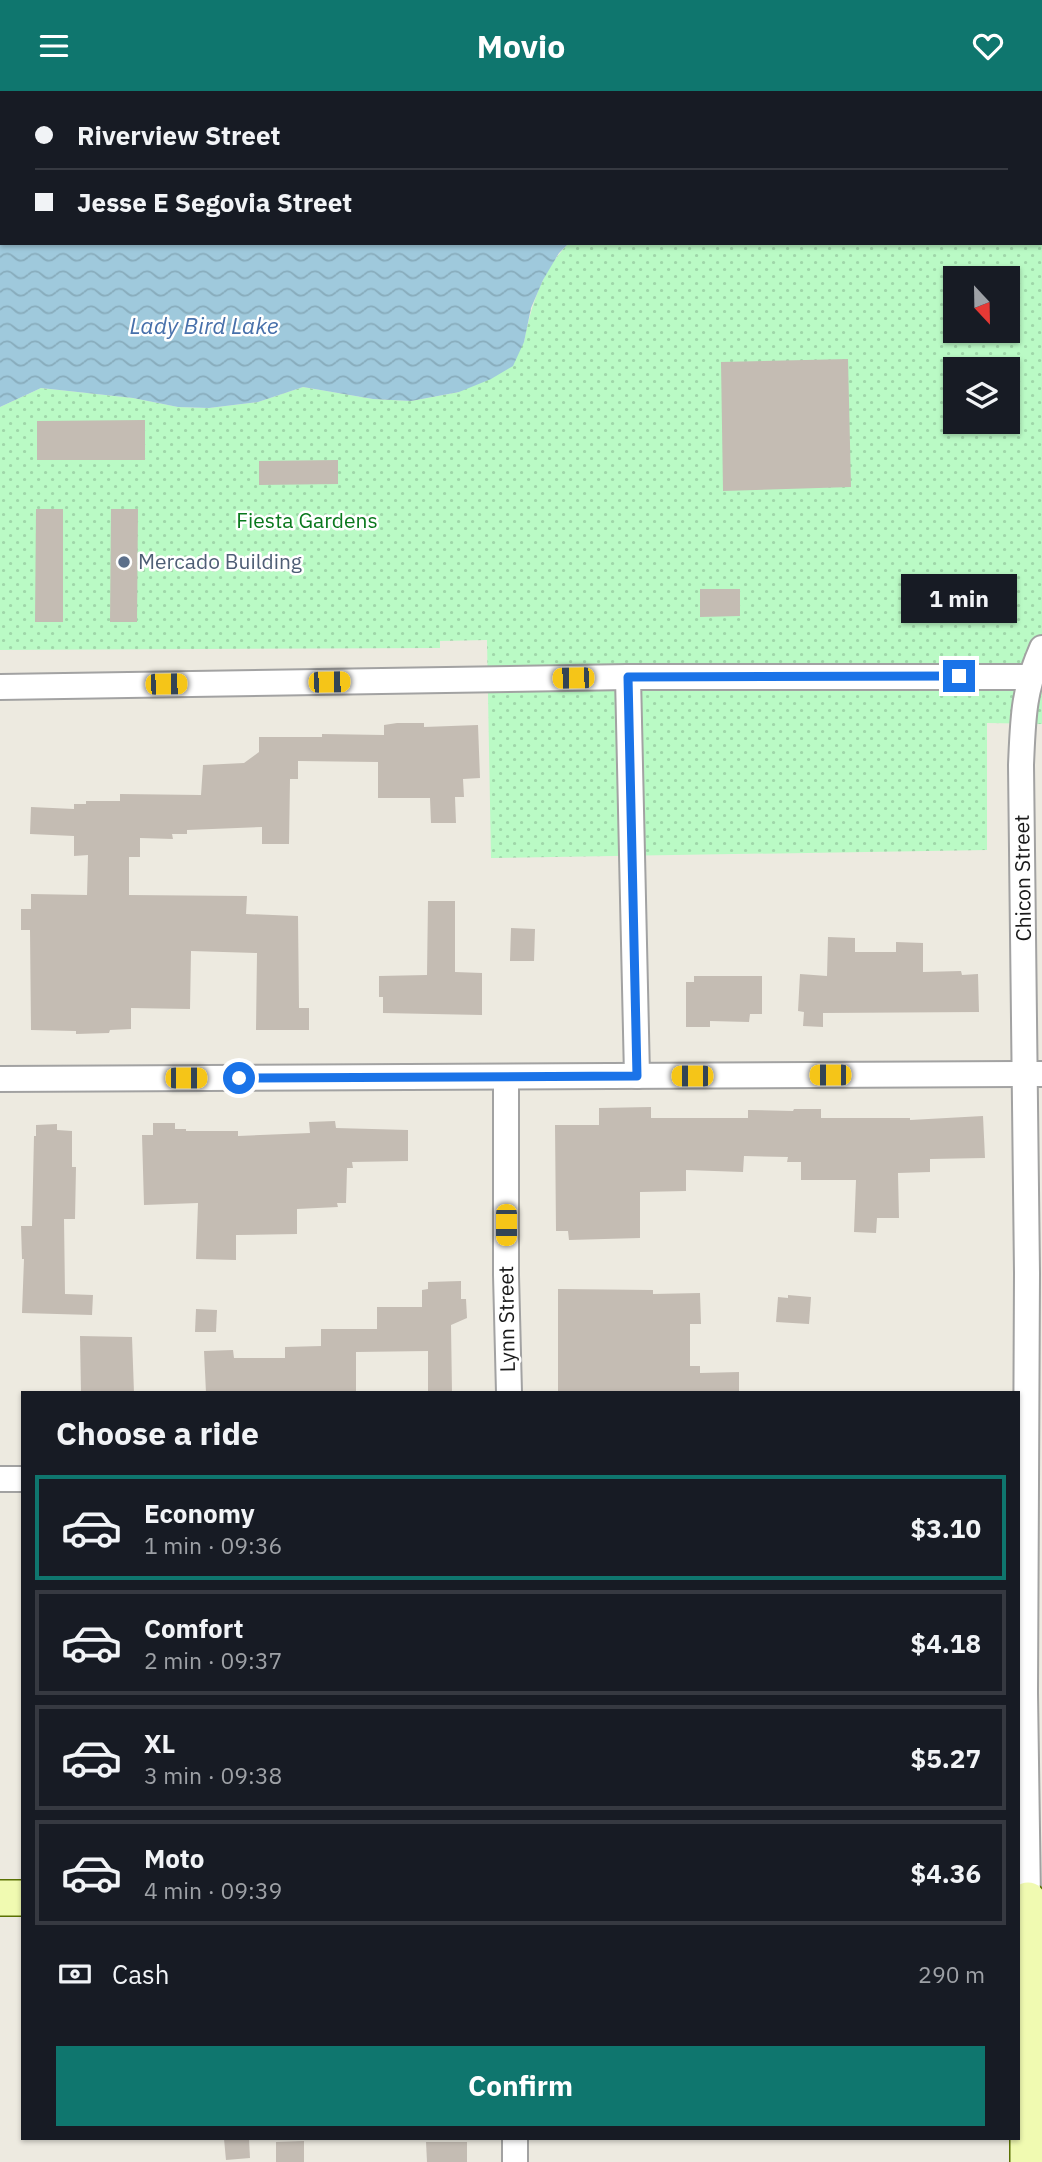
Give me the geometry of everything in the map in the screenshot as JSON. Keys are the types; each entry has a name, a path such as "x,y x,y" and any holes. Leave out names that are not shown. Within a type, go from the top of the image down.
{"street":[{"name":"Chicon Street","path":"1028,2162 1029,1900 1025,1693 1034,1074 1021,765 1023,712 1030,677 1042,648"},
{"path":"0,687 628,677 1030,677"},
{"path":"628,677 637,1076"},
{"path":"0,1079 1034,1074"},
{"name":"Lynn Street","path":"506,1077 509,1391"},
{"path":"0,1479 21,1479"},
{"path":"0,1898 21,1898"},
{"path":"515,2140 515,2162"}],"green space":[{"name":"Fiesta Gardens","path":"567,245 1042,245 1042,724 987,723 987,850 491,858 487,640 440,641 440,648 0,650 0,407 41,388 133,398 178,407 209,408 258,402 303,387 373,399 411,401 459,392 524,342 539,289"}],"water":[{"name":"Lady Bird Lake","path":"0,245 567,245 543,280 531,308 524,342 513,366 491,379 459,392 411,401 373,399 303,387 258,402 209,408 178,407 133,398 41,388 0,407"}],"building":[{"path":"848,359 851,487 723,491 721,362"},
{"path":"145,420 145,460 37,460 37,421"},
{"path":"338,460 338,484 259,485 259,461"},
{"path":"36,509 63,509 63,622 35,622"},
{"name":"Mercado Building","path":"111,509 138,509 137,622 110,622"},
{"path":"700,589 740,589 740,616 700,617"},
{"path":"424,723 424,727 478,725 480,778 463,779 464,797 455,797 456,823 431,823 430,798 378,798 378,762 298,761 298,779 290,779 289,844 262,844 262,827 187,830 187,834 172,834 173,839 140,838 140,857 129,857 129,895 247,896 246,914 298,916 299,1008 309,1008 309,1030 256,1030 257,953 191,951 190,1009 131,1008 131,1029 110,1030 109,1033 76,1034 76,1031 31,1030 30,930 21,930 21,909 31,909 31,894 87,895 88,855 74,856 74,836 30,834 31,807 74,809 74,804 86,804 86,801 120,801 120,794 201,795 203,765 244,763 259,752 259,737 384,735 384,725"},
{"path":"428,901 455,901 455,972 482,973 482,1015 383,1013 383,997 379,997 379,976 427,975"},
{"path":"511,928 535,929 534,961 510,961"},
{"path":"828,937 855,938 855,952 896,952 896,942 923,943 923,972 961,971 962,975 978,974 979,1012 823,1013 823,1027 803,1026 804,1012 798,1011 800,974 827,976"},
{"path":"694,976 762,976 762,1014 750,1014 749,1022 710,1021 710,1027 686,1027 686,982 694,982"},
{"path":"651,1107 651,1118 748,1118 748,1110 794,1109 821,1109 821,1118 910,1120 983,1116 985,1158 930,1159 930,1172 898,1173 899,1218 877,1218 876,1233 854,1232 856,1180 801,1180 801,1162 787,1162 788,1157 744,1156 743,1172 686,1170 686,1191 640,1192 640,1238 569,1240 568,1231 556,1231 555,1125 599,1125 599,1108"},
{"path":"335,1121 336,1128 408,1130 408,1161 352,1162 353,1168 347,1168 346,1203 337,1203 338,1207 297,1209 297,1234 236,1235 236,1260 196,1259 198,1203 144,1205 142,1135 153,1135 153,1123 175,1123 175,1129 186,1131 238,1131 238,1136 310,1133 309,1122"},
{"path":"57,1124 57,1130 72,1131 72,1167 76,1167 75,1219 64,1219 65,1294 93,1295 92,1315 22,1313 24,1259 21,1226 32,1226 36,1125"},
{"path":"461,1281 461,1299 466,1299 467,1318 451,1325 452,1391 428,1391 428,1351 356,1352 356,1391 206,1391 204,1351 233,1350 234,1358 285,1358 285,1347 321,1346 321,1329 377,1329 377,1307 422,1307 422,1290 428,1289 428,1282"},
{"path":"558,1289 653,1290 653,1294 700,1293 701,1324 690,1324 690,1366 700,1366 700,1373 739,1372 739,1391 558,1391"},
{"path":"788,1295 811,1297 809,1324 776,1322 778,1297 788,1298"},
{"path":"196,1309 217,1310 216,1332 195,1332"},
{"path":"80,1336 132,1337 134,1391 81,1391"},
{"path":"224,2140 249,2140 250,2158 226,2160"},
{"path":"304,2141 304,2162 276,2162 276,2142"},
{"path":"426,2142 467,2142 467,2162 427,2162"}],"place":[{"name":"Mercado Building","path":"124,562"}],"route":[{"path":"239,1078 637,1076 628,677 959,676"}]}
